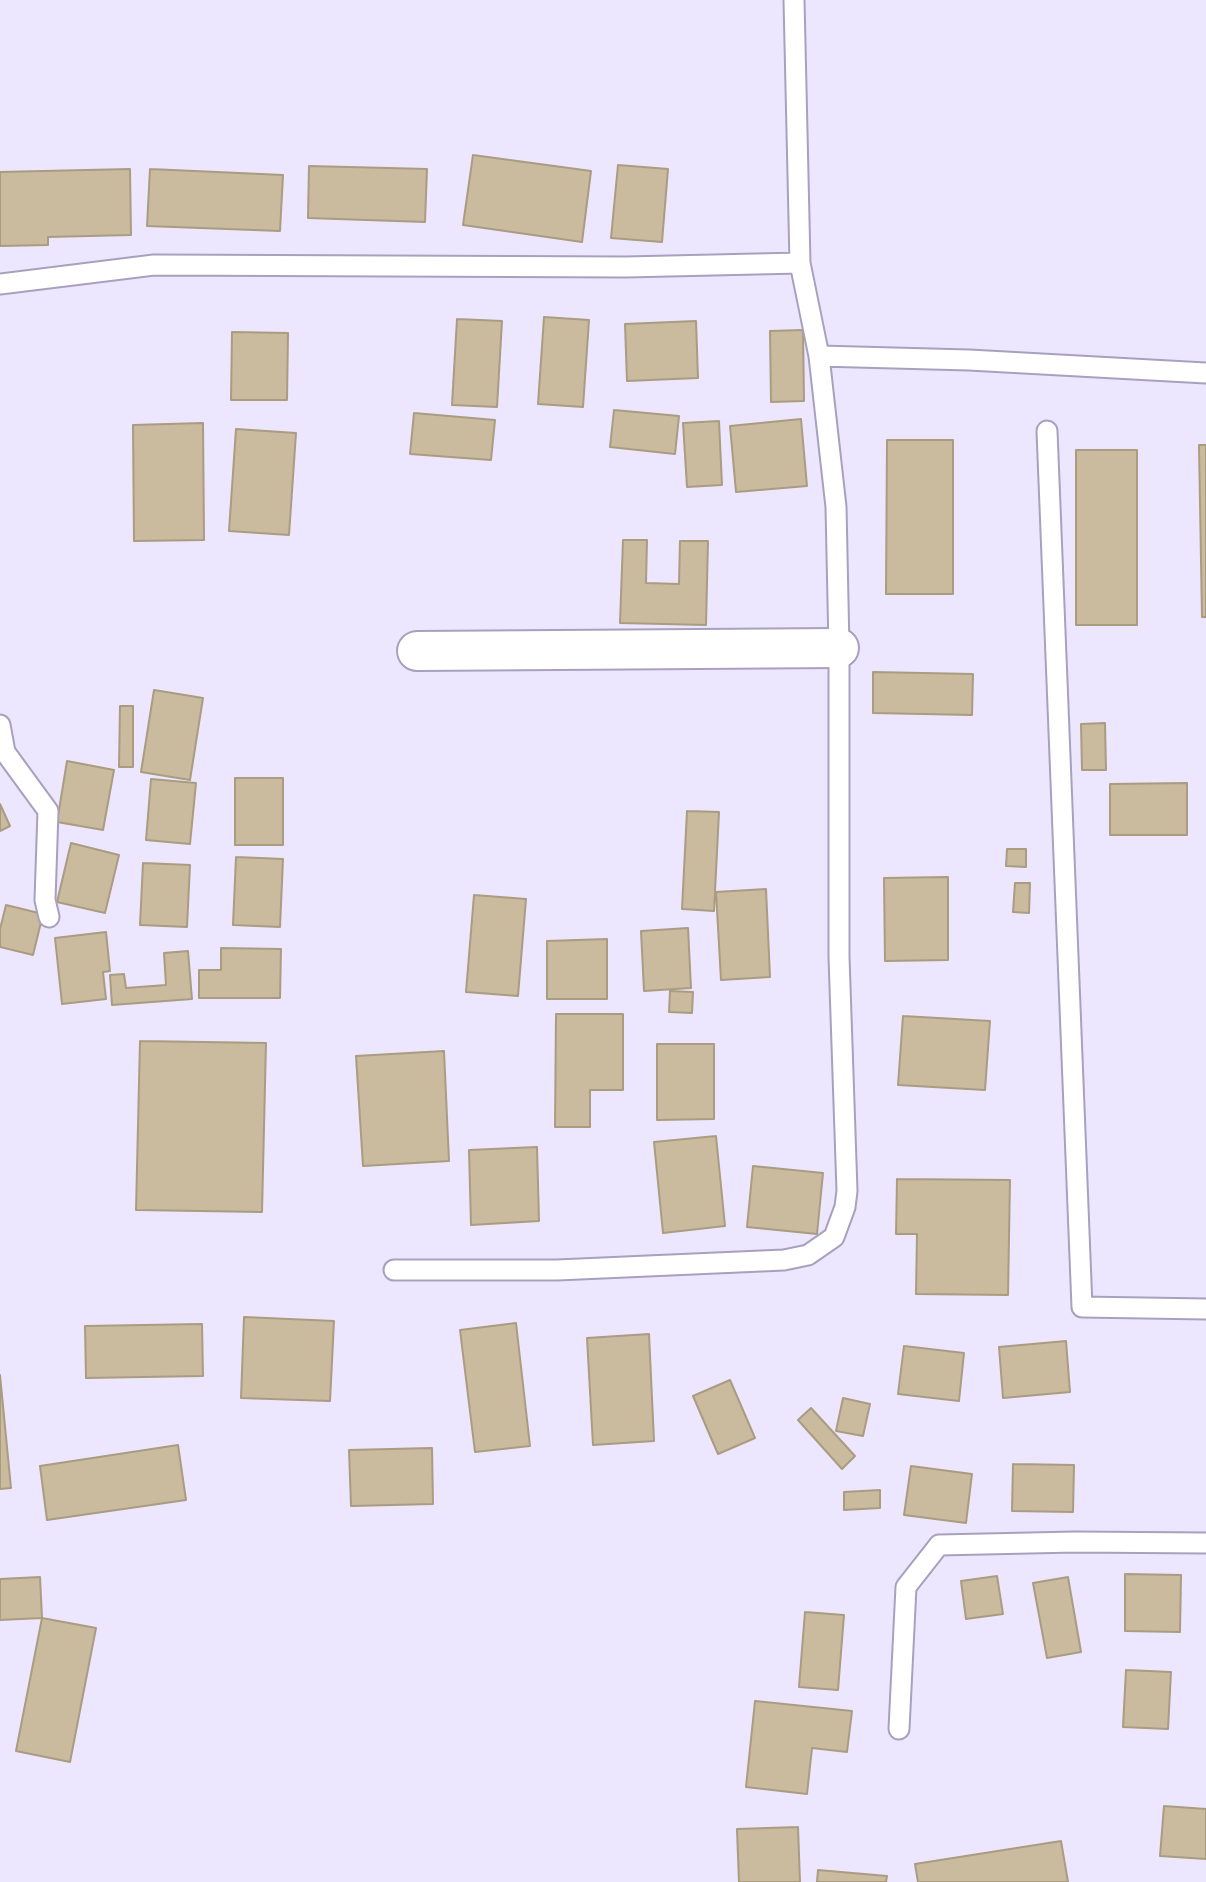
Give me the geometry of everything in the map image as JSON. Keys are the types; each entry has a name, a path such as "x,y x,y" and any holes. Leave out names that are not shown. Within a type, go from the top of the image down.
{"street":[{"path":"417,651 839,648"}],"lane":[{"path":"394,1270 557,1270 784,1261 808,1255 834,1237 845,1208 847,1191 839,957 836,507 818,356 800,263 794,0"},
{"path":"0,284 154,265 626,267 800,263"},
{"path":"818,356 969,360 1206,373"},
{"path":"1047,431 1082,1307 1206,1309"},
{"path":"0,725 5,752 48,811 45,900 49,917"},
{"path":"899,1729 905,1587 939,1545 1206,1543"}],"building":[{"path":"473,155 591,171 582,242 463,225"},
{"path":"618,165 668,169 662,242 611,238"},
{"path":"309,166 427,169 425,222 308,218"},
{"path":"130,169 131,235 48,237 48,245 0,246 0,172"},
{"path":"150,169 283,175 280,231 147,226"},
{"path":"544,317 589,320 583,407 538,404"},
{"path":"457,319 502,321 497,407 452,405"},
{"path":"696,321 698,378 627,381 625,324"},
{"path":"803,330 804,401 771,402 770,331"},
{"path":"232,332 288,333 287,400 231,400"},
{"path":"614,410 679,416 675,454 610,447"},
{"path":"414,413 495,420 491,460 410,454"},
{"path":"801,419 807,486 736,492 730,426"},
{"path":"719,421 722,485 687,487 683,423"},
{"path":"203,423 204,540 134,541 133,425"},
{"path":"236,429 296,433 289,535 229,531"},
{"path":"887,440 953,440 953,594 886,594"},
{"path":"1199,445 1206,445 1206,617 1202,617"},
{"path":"1076,450 1137,450 1137,625 1076,625"},
{"path":"623,540 647,540 646,583 679,584 680,541 708,541 706,625 620,623"},
{"path":"873,672 973,674 972,715 873,713"},
{"path":"154,690 203,698 190,780 141,772"},
{"path":"120,706 133,706 133,767 119,767"},
{"path":"1105,723 1106,770 1082,770 1081,724"},
{"path":"67,761 114,770 103,830 57,822"},
{"path":"235,778 283,778 283,845 235,845"},
{"path":"151,779 196,783 190,844 146,840"},
{"path":"1187,783 1187,835 1110,835 1110,784"},
{"path":"0,804 10,826 0,831"},
{"path":"687,811 719,812 714,911 682,909"},
{"path":"71,843 119,855 105,913 57,902"},
{"path":"1007,849 1026,849 1026,867 1006,866"},
{"path":"236,857 283,859 280,927 233,925"},
{"path":"143,863 190,865 187,927 140,925"},
{"path":"948,877 948,960 885,961 884,878"},
{"path":"1015,883 1030,883 1029,913 1013,912"},
{"path":"766,889 770,977 721,980 716,892"},
{"path":"474,895 526,899 518,996 466,992"},
{"path":"6,905 43,914 33,955 0,947 0,929"},
{"path":"688,928 691,988 644,991 641,931"},
{"path":"106,932 110,971 103,972 106,999 62,1004 55,938"},
{"path":"607,939 607,999 547,999 547,941"},
{"path":"221,948 281,949 280,998 199,998 199,970 221,970"},
{"path":"188,951 192,999 112,1005 110,975 124,974 126,988 166,985 164,953"},
{"path":"670,991 693,992 692,1013 669,1012"},
{"path":"556,1014 623,1014 623,1090 590,1090 590,1127 555,1127"},
{"path":"903,1016 990,1021 985,1090 898,1085"},
{"path":"140,1041 266,1043 262,1212 136,1210"},
{"path":"657,1044 714,1044 714,1119 657,1120"},
{"path":"444,1051 449,1161 363,1166 356,1056"},
{"path":"716,1136 725,1226 663,1233 654,1142"},
{"path":"537,1147 539,1221 471,1225 469,1150"},
{"path":"753,1166 823,1173 817,1234 747,1227"},
{"path":"897,1179 1010,1180 1008,1295 916,1294 917,1234 896,1234"},
{"path":"244,1317 334,1321 330,1401 241,1398"},
{"path":"516,1323 530,1446 475,1452 460,1330"},
{"path":"202,1324 203,1376 86,1378 85,1326"},
{"path":"649,1334 654,1441 593,1445 587,1338"},
{"path":"1066,1341 1070,1392 1003,1398 999,1347"},
{"path":"904,1346 964,1353 959,1401 898,1394"},
{"path":"0,1375 11,1488 0,1489"},
{"path":"730,1380 755,1438 718,1454 693,1396"},
{"path":"843,1398 870,1404 863,1436 836,1431"},
{"path":"811,1408 855,1456 842,1469 798,1420"},
{"path":"178,1445 186,1500 47,1520 40,1466"},
{"path":"432,1448 433,1504 351,1506 349,1450"},
{"path":"1013,1464 1074,1465 1073,1512 1012,1511"},
{"path":"911,1466 972,1474 966,1523 904,1515"},
{"path":"880,1490 880,1508 844,1510 844,1492"},
{"path":"1125,1574 1181,1575 1180,1632 1125,1631"},
{"path":"997,1576 1003,1614 966,1619 961,1581"},
{"path":"40,1577 42,1618 0,1620 0,1579"},
{"path":"1068,1577 1081,1652 1047,1658 1033,1583"},
{"path":"805,1612 844,1615 838,1690 799,1687"},
{"path":"42,1618 96,1628 70,1762 16,1751"},
{"path":"1126,1670 1171,1672 1168,1729 1123,1727"},
{"path":"755,1701 852,1711 847,1752 812,1748 807,1794 746,1787"},
{"path":"1164,1806 1206,1809 1206,1859 1160,1856"},
{"path":"798,1827 800,1882 739,1882 737,1829"},
{"path":"1061,1841 1068,1882 918,1882 915,1864"},
{"path":"818,1870 887,1876 886,1882 817,1882"}]}
